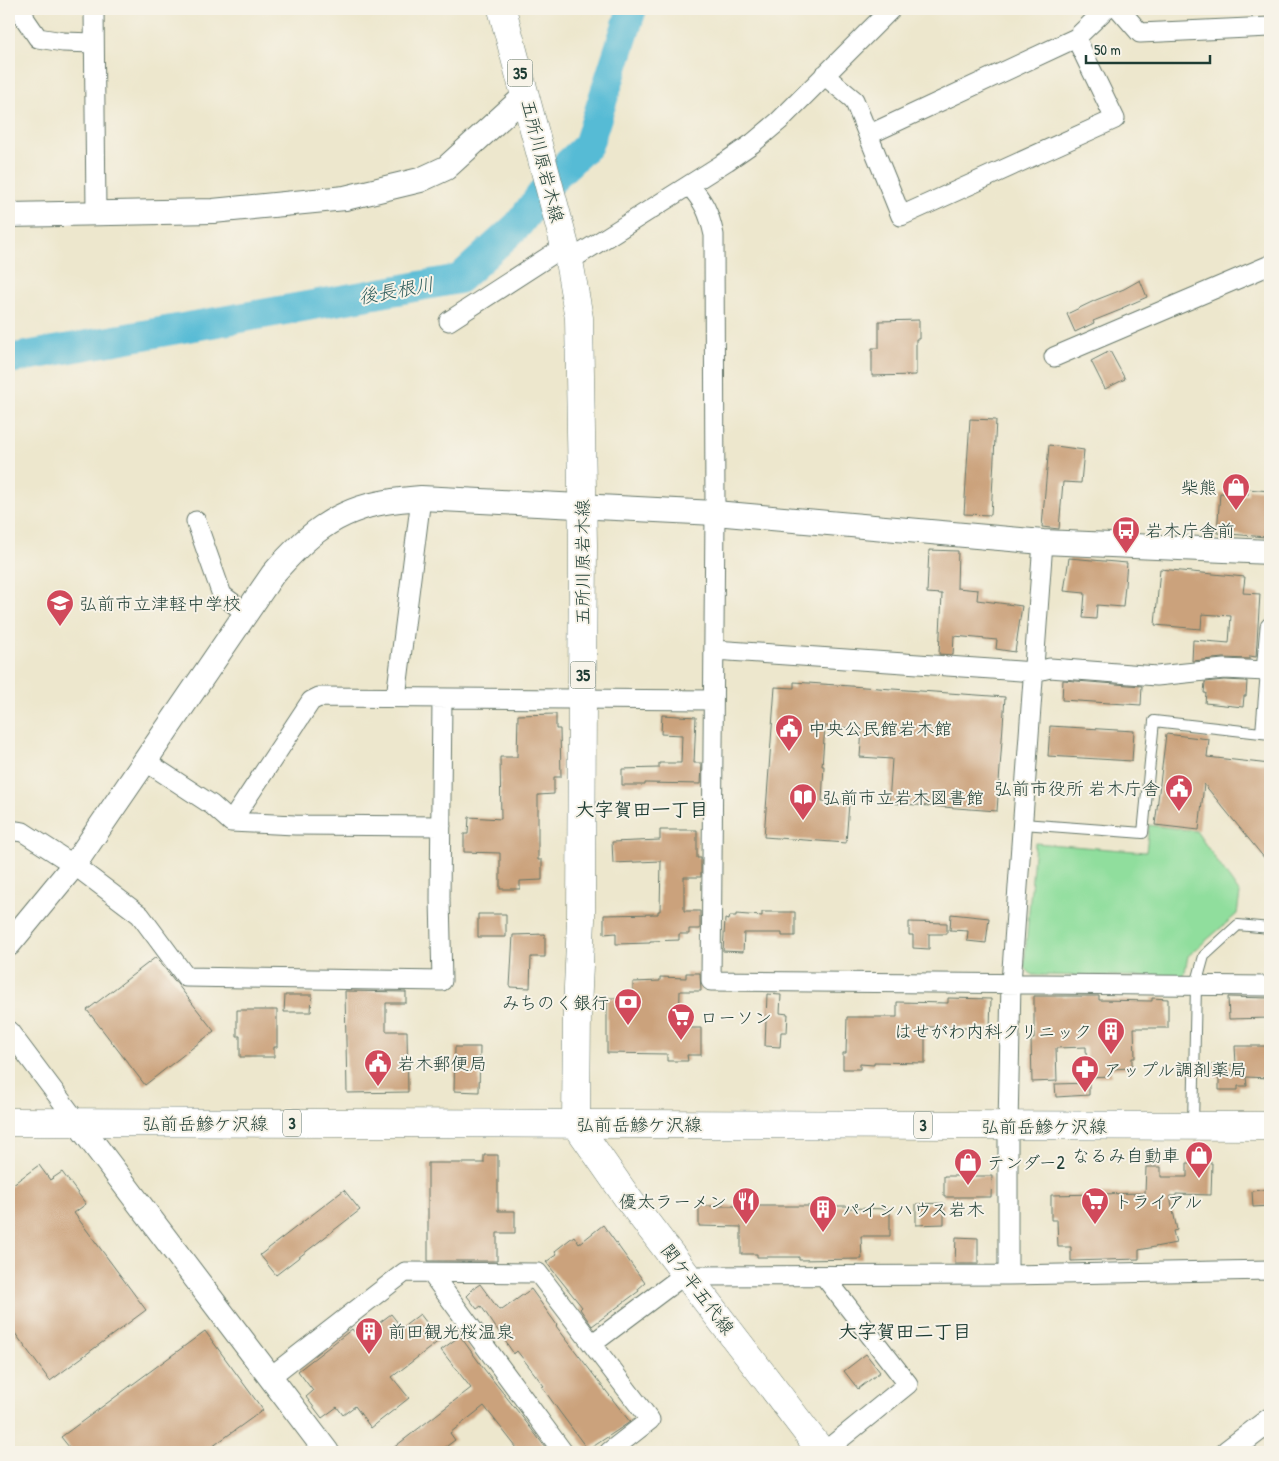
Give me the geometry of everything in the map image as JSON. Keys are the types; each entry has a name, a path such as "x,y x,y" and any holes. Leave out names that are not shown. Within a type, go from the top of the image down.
{"main road":[{"name":"五所川原岩木線","path":"502,9 565,245 579,318 582,506 582,913 576,1124"},
{"name":"弘前岳鰺ケ沢線","path":"9,1122 1270,1126"},
{"name":"関ケ平五代線","path":"576,1124 629,1200 823,1452"}],"street":[{"path":"23,9 25,19 38,38 63,42 94,43"},
{"path":"94,9 96,212"},
{"path":"449,321 565,245 689,185 753,143 779,121 891,9"},
{"path":"868,134 1076,38 1106,9"},
{"path":"1119,9 1140,33 1270,27"},
{"path":"824,75 854,100 901,216 1115,119 1076,38"},
{"path":"9,214 213,211 345,198 420,180 446,168 526,95"},
{"path":"689,185 700,198 710,216 714,235 715,513 711,981 1270,986"},
{"path":"1054,357 1270,265"},
{"path":"396,697 421,498"},
{"path":"9,944 74,865 273,574 293,550 311,535 333,520 356,510 385,502 421,498 715,513 1044,542 1270,548"},
{"path":"196,521 222,595 246,612"},
{"path":"1008,1275 1008,1125 1011,984 1044,542"},
{"path":"714,650 1034,672 1050,668 1157,676 1224,668 1266,671 1270,627"},
{"path":"231,822 311,701 319,697 713,700"},
{"path":"9,830 24,832 74,865 140,915 186,977 442,981 442,698"},
{"path":"144,761 212,805 231,822 441,826"},
{"path":"9,1031 327,1452"},
{"path":"592,1344 676,1281 688,1276 1008,1275 1270,1270"},
{"path":"270,1377 405,1272 538,1273 650,1420 609,1452"},
{"path":"431,1272 563,1452"},
{"path":"823,1452 908,1384 824,1276"},
{"path":"1228,1452 1270,1420"}],"lane":[{"path":"1023,824 1143,833 1154,721 1266,734 1266,671"},
{"path":"1193,1126 1196,985 1204,956 1238,924 1270,928"}],"green space":[{"path":"1149,825 1196,831 1240,894 1237,914 1188,956 1184,977 1032,975 1024,967 1035,843 1146,852"}],"building":[{"path":"1140,280 1147,297 1093,321 1094,323 1075,332 1067,314"},
{"path":"919,320 919,339 916,339 916,375 872,376 872,348 879,348 879,321"},
{"path":"1110,351 1125,379 1105,389 1091,361"},
{"path":"970,419 996,420 991,515 964,514"},
{"path":"1049,445 1084,450 1081,483 1063,482 1059,529 1042,527"},
{"path":"1248,489 1269,491 1266,537 1217,533 1220,493 1248,495"},
{"path":"929,550 958,551 957,588 978,590 977,600 1022,606 1015,652 996,649 997,640 954,636 953,655 939,654 942,594 927,593"},
{"path":"1069,558 1127,563 1123,607 1097,605 1096,619 1083,618 1085,593 1064,591"},
{"path":"1160,569 1245,577 1243,593 1260,594 1256,657 1250,656 1250,659 1223,658 1192,661 1193,640 1229,643 1231,616 1202,614 1201,629 1155,625"},
{"path":"1063,680 1142,686 1141,705 1062,700"},
{"path":"1224,680 1247,681 1243,707 1205,703 1205,682"},
{"path":"794,682 1005,697 997,811 889,803 892,759 860,757 862,729 825,726 822,801 849,803 846,843 764,837 775,687 794,688"},
{"path":"556,714 556,729 560,729 561,777 554,777 554,794 538,795 538,860 542,860 542,880 520,881 520,889 500,889 500,853 464,852 464,834 468,834 469,817 501,819 500,757 517,757 518,715"},
{"path":"662,715 696,717 694,763 702,763 701,784 645,783 645,785 622,785 622,769 659,768 659,763 681,763 682,735 661,734"},
{"path":"1050,726 1134,731 1132,761 1048,756"},
{"name":"弘前市役所 岩木庁舎","path":"1166,734 1209,739 1207,757 1270,764 1270,865 1204,784 1199,830 1155,825"},
{"path":"660,830 697,830 697,858 701,858 701,877 684,877 684,911 700,911 700,929 689,929 689,934 679,934 679,940 616,944 616,933 604,934 604,915 658,914 658,911 660,911 661,861 613,863 612,842 660,840"},
{"path":"762,912 795,912 795,936 782,936 782,933 744,933 743,952 723,951 725,919 729,920 730,916 736,916 736,914 762,916"},
{"path":"478,914 506,914 506,937 478,937"},
{"path":"951,914 989,918 986,943 967,941 968,931 950,930"},
{"path":"909,922 947,923 947,934 929,934 929,949 913,948 913,935 909,935"},
{"path":"545,934 545,957 531,957 530,988 510,987 513,935"},
{"path":"156,957 214,1031 145,1085 87,1010"},
{"path":"686,973 700,973 701,991 680,991 679,1028 701,1028 701,1055 687,1055 688,1061 667,1061 667,1054 607,1053 607,998 633,998 633,982 660,981 660,977 686,978"},
{"path":"345,991 406,992 406,1003 386,1003 386,1031 407,1031 408,1092 347,1093"},
{"path":"767,994 781,995 780,1013 788,1014 787,1032 781,1032 780,1047 765,1046"},
{"path":"285,995 312,995 311,1012 284,1012"},
{"path":"1034,996 1099,996 1099,1000 1152,1001 1152,998 1168,999 1168,1028 1134,1028 1135,1058 1132,1058 1132,1068 1110,1069 1111,1076 1087,1077 1086,1047 1056,1048 1057,1081 1032,1082 1031,1039 1034,1039"},
{"path":"1228,997 1270,998 1270,1018 1229,1019"},
{"path":"948,998 991,999 990,1027 925,1027 925,1063 874,1062 874,1065 860,1064 860,1069 843,1069 843,1053 846,1053 847,1017 897,1017 897,1002 948,1003"},
{"path":"237,1010 277,1010 277,1047 274,1047 274,1057 240,1057 240,1036 237,1036"},
{"path":"1235,1046 1270,1046 1270,1078 1246,1077 1247,1086 1238,1086 1238,1090 1219,1090 1219,1077 1210,1077 1210,1065 1236,1065"},
{"path":"455,1047 480,1047 479,1092 454,1091"},
{"path":"1089,1083 1089,1095 1056,1097 1055,1084"},
{"path":"484,1155 498,1155 498,1211 515,1211 515,1233 497,1233 497,1261 428,1261 428,1163 484,1163"},
{"path":"1187,1163 1212,1163 1211,1195 1176,1194 1176,1196 1170,1196 1177,1230 1173,1231 1176,1243 1139,1250 1139,1259 1071,1261 1071,1247 1058,1247 1057,1220 1051,1220 1051,1195 1145,1193 1146,1167 1161,1167 1161,1177 1187,1177"},
{"path":"39,1165 50,1180 62,1172 86,1204 74,1213 146,1310 50,1381 9,1325 9,1187"},
{"name":"テンダー2","path":"944,1176 992,1176 991,1197 944,1197"},
{"path":"1270,1189 1270,1206 1253,1207 1252,1191"},
{"path":"344,1190 360,1210 276,1275 260,1255"},
{"path":"944,1203 944,1224 916,1225 916,1204"},
{"path":"699,1206 848,1206 848,1208 890,1209 890,1236 861,1236 862,1259 799,1260 799,1257 757,1257 757,1254 741,1254 741,1227 699,1226"},
{"path":"603,1225 645,1283 638,1289 639,1291 592,1326 580,1309 582,1307 546,1262 557,1254 555,1251 574,1236 579,1244"},
{"path":"956,1237 978,1238 978,1264 955,1264"},
{"path":"480,1284 499,1310 502,1310 531,1289 556,1326 630,1422 588,1450 542,1387 544,1386 517,1351 514,1354 481,1306 477,1309 467,1296 470,1291"},
{"name":"前田観光桜温泉","path":"391,1314 402,1328 420,1314 440,1340 392,1377 409,1398 371,1428 355,1406 343,1415 337,1407 322,1418 306,1397 313,1391 298,1371 352,1329 359,1338"},
{"path":"205,1331 263,1410 205,1452 73,1452 61,1437"},
{"path":"460,1336 549,1452 520,1452 484,1406 450,1433 455,1440 439,1452 388,1452 471,1388 441,1350"},
{"path":"866,1354 880,1372 858,1389 844,1371"}],"waterway":[{"name":"後長根川","path":"9,359 459,279 518,225 556,175 588,145 632,9"}],"place":[{"name":"柴熊","path":"1236,511"},
{"name":"岩木庁舎前","path":"1126,554"},
{"name":"弘前市立津軽中学校","path":"60,627"},
{"name":"中央公民館岩木館","path":"789,752"},
{"name":"弘前市役所 岩木庁舎","path":"1179,812"},
{"name":"弘前市立岩木図書館","path":"803,821"},
{"name":"みちのく銀行","path":"628,1026"},
{"name":"ローソン","path":"681,1041"},
{"name":"はせがわ内科クリニック","path":"1111,1055"},
{"name":"岩木郵便局","path":"378,1087"},
{"name":"アップル調剤薬局","path":"1085,1093"},
{"name":"なるみ自動車","path":"1199,1179"},
{"name":"テンダー2","path":"968,1186"},
{"name":"優太ラーメン","path":"746,1225"},
{"name":"トライアル","path":"1095,1225"},
{"name":"パインハウス岩木","path":"823,1233"},
{"name":"前田観光桜温泉","path":"369,1355"}],"district":[{"name":"大字賀田一丁目","path":"642,809"},
{"name":"大字賀田二丁目","path":"905,1331"}]}
